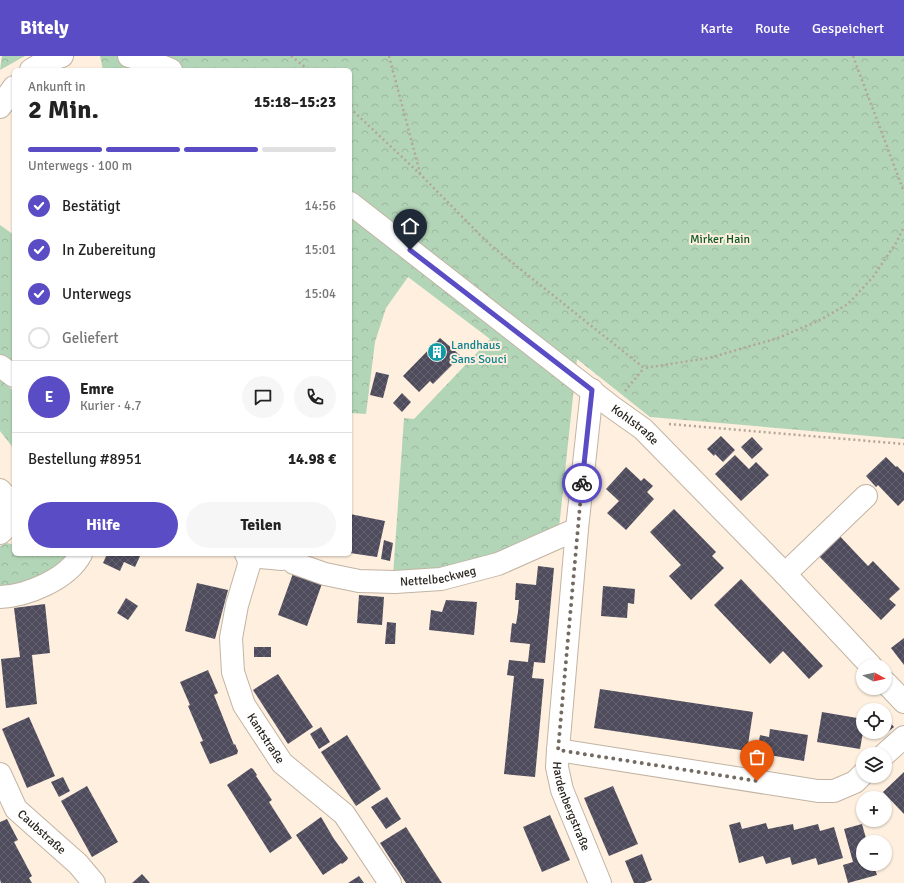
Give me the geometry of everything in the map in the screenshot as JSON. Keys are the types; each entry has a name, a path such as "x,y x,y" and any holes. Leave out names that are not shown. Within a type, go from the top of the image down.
{"street":[{"path":"34,68 46,61 62,56"},
{"path":"129,56 149,61 166,68"},
{"path":"0,107 12,90"},
{"name":"Kohlstraße","path":"352,205 612,407 643,429 785,574 864,659"},
{"path":"0,366 12,375"},
{"name":"Hardenbergstraße","path":"592,390 577,530 557,767 562,790 600,883"},
{"path":"0,490 5,494 10,511 8,521 0,533"},
{"path":"785,574 866,496"},
{"name":"Nettelbeckweg","path":"254,556 288,561 325,574 359,581 395,582 441,579 498,564 577,530"},
{"path":"0,597 7,597 33,590 58,578 81,556"},
{"name":"Kantstraße","path":"247,556 249,565 237,604 231,638 233,672 244,705 282,763 344,814 390,883"},
{"path":"892,689 904,702"},
{"path":"892,747 904,736"},
{"path":"558,750 818,791 834,791 856,781"},
{"name":"Caubstraße","path":"0,774 16,809 78,864 94,883"}],"path":[{"path":"291,56 306,68"},
{"path":"389,56 420,174"},
{"path":"853,56 904,192"},
{"path":"352,110 420,174 489,244 644,368"},
{"path":"612,407 644,368 709,358 778,338 818,321 848,304 873,277 896,243 904,227"},
{"path":"643,429 656,423 676,424 904,444"}],"green space":[{"path":"2,56 25,56 0,70"},
{"name":"Mirker Hain","path":"100,56 904,56 904,439 650,417 577,359 559,528 495,559 393,576 404,418 414,419 490,339 408,277 386,308 375,342 366,414 352,413 352,68 103,68"},
{"path":"0,225 12,234 12,366 0,356"},
{"path":"0,380 12,389 12,446 0,431"},
{"path":"7,543 12,543 12,556 70,556 54,573 0,588 0,546"}],"building":[{"path":"440,338 461,356 433,384 430,381 419,392 403,376"},
{"path":"376,372 389,375 383,398 370,395"},
{"path":"402,393 411,402 402,412 393,403"},
{"path":"721,436 735,450 723,462 707,449"},
{"path":"752,437 763,449 752,459 741,447"},
{"path":"735,455 749,469 756,462 769,475 741,501 715,474"},
{"path":"886,457 904,473 904,500 898,506 878,485 876,487 866,476"},
{"path":"626,467 641,481 644,478 653,486 647,492 654,499 626,530 607,513 619,501 606,489"},
{"path":"674,509 716,552 712,556 724,568 691,600 669,576 681,565 650,532"},
{"path":"352,514 385,521 377,557 352,553"},
{"path":"835,531 868,566 873,561 900,589 889,599 896,605 881,620 814,551"},
{"path":"384,540 393,543 390,561 381,559"},
{"path":"106,556 140,556 135,567 124,562 120,571 103,563"},
{"path":"538,566 554,568 545,663 534,662 532,678 544,679 535,777 504,774 514,676 507,675 509,660 528,662 530,644 510,642 512,623 516,624 518,612 519,600 515,600 516,583 536,585"},
{"path":"295,568 324,578 307,626 278,615"},
{"path":"741,579 823,666 809,679 783,651 770,664 714,605"},
{"path":"197,583 228,590 215,639 185,631"},
{"path":"603,586 635,589 634,604 628,603 627,618 601,616"},
{"path":"359,595 384,597 382,625 357,623"},
{"path":"126,598 138,606 128,620 117,613"},
{"path":"446,600 477,602 474,635 429,630 431,610 442,612"},
{"path":"45,604 50,653 32,655 37,704 6,708 1,659 20,657 14,608"},
{"path":"387,622 396,623 395,644 385,644"},
{"path":"904,638 904,665 891,648"},
{"path":"254,647 271,647 271,657 254,657"},
{"path":"208,670 218,693 214,695 234,745 235,744 238,751 237,754 210,764 200,742 203,741 188,706 190,705 180,682"},
{"path":"278,674 313,727 288,744 253,690"},
{"path":"600,689 753,712 747,751 594,728"},
{"path":"822,712 856,718 856,739 862,739 860,747 856,747 856,748 817,742"},
{"path":"29,717 55,776 27,788 2,729"},
{"path":"321,727 330,742 319,749 310,734"},
{"path":"770,729 808,735 804,761 757,753 760,735 769,737"},
{"path":"347,735 381,789 356,806 321,752"},
{"path":"251,768 272,800 269,802 292,838 270,853 227,785"},
{"path":"904,772 904,814 892,801 892,791 884,791"},
{"path":"63,777 70,791 59,797 51,782"},
{"path":"87,786 118,842 92,857 61,801"},
{"path":"613,786 638,844 609,856 584,798"},
{"path":"387,797 401,819 386,829 371,807"},
{"path":"550,815 570,860 542,872 523,827"},
{"path":"321,817 334,839 348,858 342,864 341,863 323,875 296,835"},
{"path":"7,819 18,840 14,842 32,876 29,878 32,883 1,883 0,822"},
{"path":"740,822 742,829 766,823 768,829 793,824 794,830 818,824 820,831 834,827 843,858 818,865 816,858 792,865 790,857 766,864 763,856 739,863 729,825"},
{"path":"856,826 856,827 863,827 865,835 856,835 856,871 876,871 877,875 848,883 843,865 853,862 844,829"},
{"path":"406,827 442,883 406,883 380,843"},
{"path":"642,854 652,880 644,883 634,883 625,861"},
{"path":"142,874 150,883 132,883"},
{"path":"359,876 364,883 348,883"}],"way so far":[{"path":"582,483 558,750 757,781"}],"place":[{"name":"Landhaus Sans Souci","path":"437,352"}],"route":[{"path":"410,250 592,390 582,483"}]}
